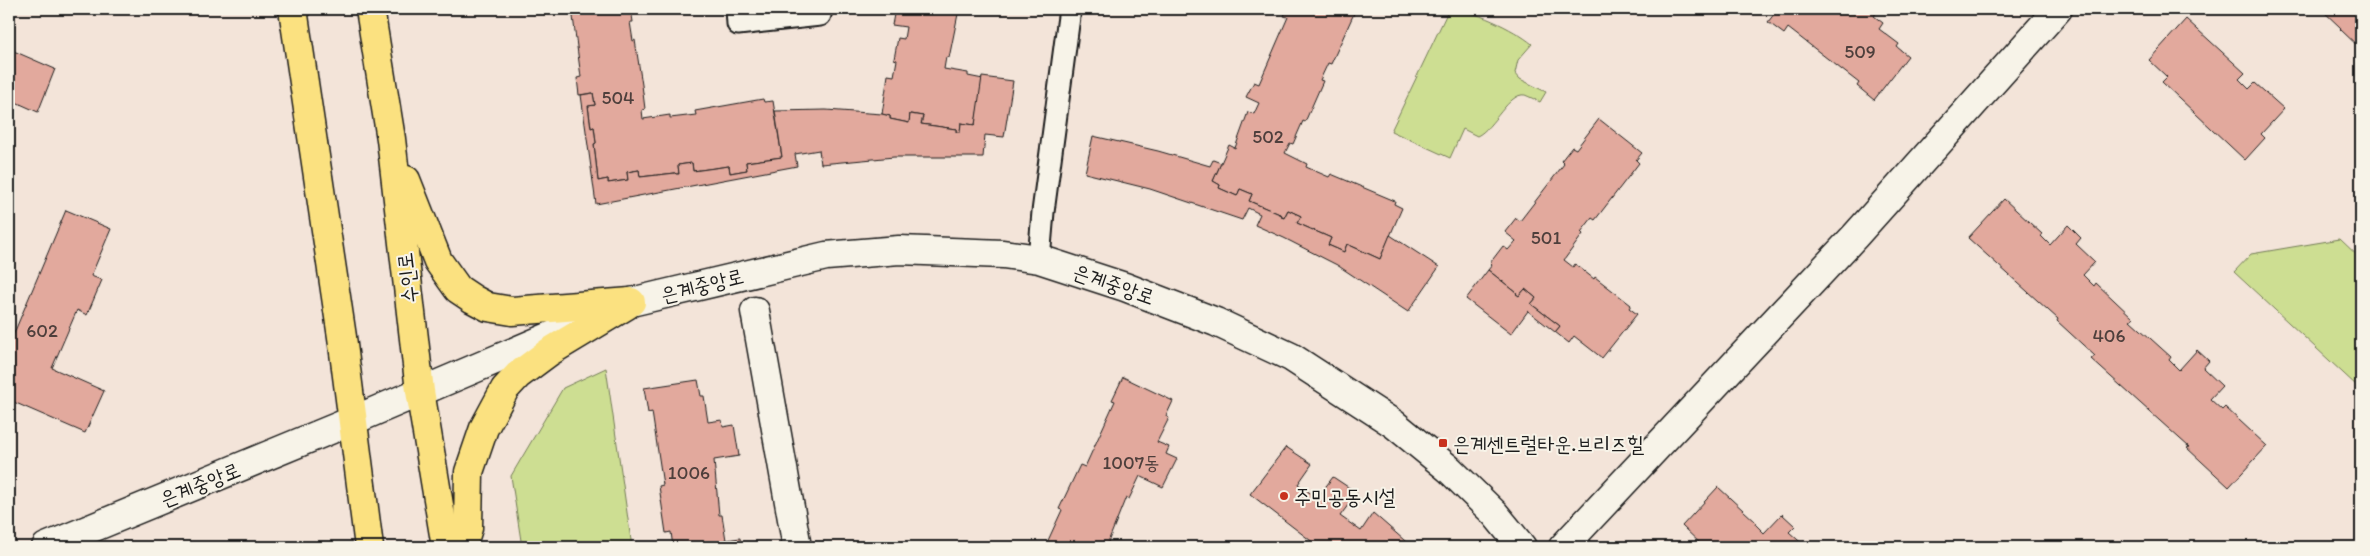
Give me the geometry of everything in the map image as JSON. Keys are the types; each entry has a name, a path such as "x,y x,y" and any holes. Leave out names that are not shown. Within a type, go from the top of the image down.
{"main road":[{"path":"293,9 354,420 369,547"},
{"name":"수인로","path":"370,9 391,139 420,391 446,547"},
{"path":"391,139 438,261 458,289 473,300 488,307 512,311 631,302"},
{"path":"462,547 468,528 471,465 484,428 505,389 518,375 549,352 631,302"}],"street":[{"path":"1563,547 1855,236 2058,9"},
{"name":"은계중앙로","path":"46,547 354,420 631,302 826,256 899,250 1003,254 1039,259 1125,287 1216,322 1291,357 1394,424 1449,469 1495,514 1522,547"},
{"path":"755,310 797,547"}],"lane":[{"path":"737,9 738,24 820,15 821,9"},
{"path":"1039,259 1043,212 1070,9"}],"green space":[{"path":"1449,9 1481,16 1515,32 1532,44 1518,60 1515,73 1520,79 1546,92 1540,102 1525,95 1513,99 1489,126 1477,136 1463,129 1450,158 1391,131"},
{"path":"2340,239 2361,259 2361,381 2357,386 2234,272 2251,254"},
{"path":"606,368 632,547 522,547 511,476 563,388"}],"building":[{"path":"572,9 631,9 633,22 630,22 633,41 635,40 645,109 642,110 643,119 670,115 670,118 696,115 695,111 763,99 764,102 773,101 782,157 746,162 747,170 730,173 729,166 693,171 692,163 678,165 679,174 640,177 639,170 627,172 628,180 608,183 608,179 598,181 594,127 591,128 588,106 595,105 593,93 579,95 577,78 581,77"},
{"path":"895,9 959,9 949,58 946,57 944,69 968,73 968,76 983,79 975,125 961,123 960,132 956,132 956,129 921,124 923,116 910,114 909,123 890,119 890,116 882,114 888,75 894,76 897,60 894,59 898,38 904,39 906,27 892,25"},
{"path":"1287,9 1356,9 1331,64 1328,63 1320,80 1323,81 1305,122 1303,121 1293,144 1290,143 1285,153 1307,164 1306,167 1329,177 1331,174 1395,201 1394,204 1402,208 1380,259 1347,244 1344,252 1328,245 1331,238 1297,223 1301,216 1288,210 1284,218 1281,217 1282,215 1249,201 1252,194 1240,189 1237,196 1219,188 1220,185 1213,181 1229,145 1235,148 1248,112 1254,114 1259,103 1246,97 1254,82 1259,84 1288,17 1284,16"},
{"path":"1778,9 1879,9 1874,16 1883,23 1879,29 1899,44 1897,47 1908,56 1874,100 1857,86 1859,83 1788,28 1784,34 1768,22"},
{"path":"2321,9 2361,9 2361,49 2341,28"},
{"path":"2186,19 2245,73 2239,79 2249,89 2255,83 2284,109 2261,134 2265,138 2245,160 2162,82 2167,77 2149,60"},
{"path":"9,49 55,69 38,112 9,99"},
{"path":"982,77 1013,81 1004,137 985,135 983,157 894,157 821,164 819,150 795,154 797,166 596,204 581,95 593,93 595,105 588,106 591,128 594,127 598,181 608,179 608,183 628,180 627,172 639,170 640,177 679,174 678,165 692,163 693,171 729,166 730,173 747,170 746,162 782,157 775,111 826,110 882,114 890,116 890,119 909,123 910,114 923,116 921,124 956,129 956,132 960,132 961,123 975,125"},
{"path":"1599,119 1642,153 1636,160 1639,163 1595,220 1592,218 1581,232 1583,234 1564,260 1573,267 1575,264 1594,279 1595,277 1631,305 1629,308 1637,314 1602,358 1574,336 1569,343 1555,332 1560,326 1531,304 1536,298 1525,289 1519,296 1488,270 1492,265 1490,263 1503,246 1508,250 1516,241 1505,232 1516,218 1520,221 1564,164 1561,161 1572,147 1576,149"},
{"path":"1093,136 1158,151 1210,166 1213,160 1221,163 1213,181 1220,185 1219,188 1237,196 1240,189 1252,194 1249,201 1282,215 1281,217 1284,218 1288,210 1301,216 1297,223 1331,238 1328,245 1344,252 1347,244 1380,259 1390,235 1439,267 1408,312 1337,265 1255,225 1260,214 1248,208 1242,220 1150,189 1085,173"},
{"path":"2004,199 2042,234 2041,236 2050,245 2068,225 2081,238 2076,244 2095,262 2083,275 2094,286 2096,283 2133,318 2130,320 2171,357 2169,360 2179,370 2197,350 2209,361 2203,368 2222,386 2210,399 2222,410 2225,407 2267,446 2229,487 2187,448 2189,447 2091,359 2095,356 2057,321 2058,319 1968,238"},
{"path":"66,210 111,229 91,276 102,280 87,315 77,310 52,368 104,391 85,433 9,400 9,345"},
{"path":"1488,270 1519,296 1525,289 1536,298 1531,304 1560,326 1555,332 1528,311 1511,334 1466,299"},
{"path":"1123,377 1173,401 1166,416 1169,418 1157,442 1169,447 1166,454 1177,459 1163,487 1140,476 1129,499 1126,497 1106,547 1045,547 1062,510 1059,509 1080,465 1085,467 1115,401 1112,400"},
{"path":"698,380 701,396 704,396 708,422 722,420 723,427 734,425 739,456 714,460 719,515 722,515 726,540 740,538 741,545 753,544 753,547 673,547 671,532 666,533 659,486 663,485 652,412 648,413 644,388"},
{"name":"주민공동시설","path":"1286,447 1312,464 1298,484 1317,498 1333,477 1357,493 1340,516 1361,531 1373,513 1412,547 1319,547 1250,494"},
{"path":"1718,487 1756,522 1755,524 1764,533 1782,514 1795,526 1789,532 1806,547 1704,547 1682,526"}],"place":[{"name":"은계센트럴타운.브리즈힐","path":"1443,443"},
{"name":"주민공동시설","path":"1284,496"}]}
